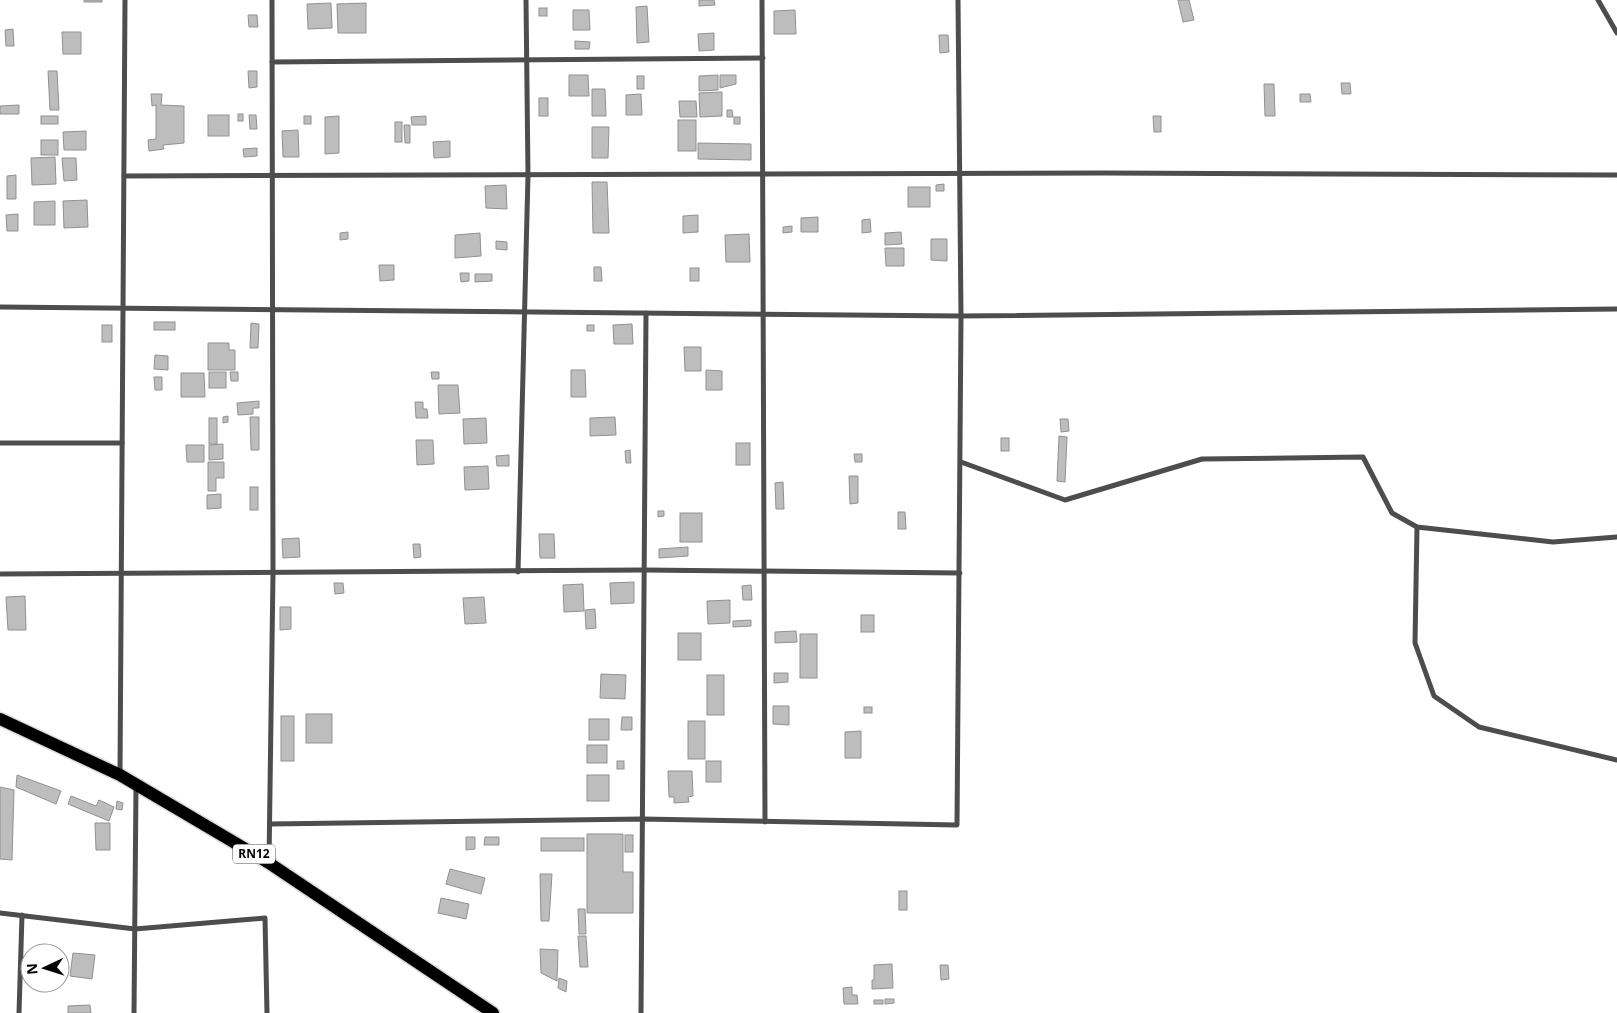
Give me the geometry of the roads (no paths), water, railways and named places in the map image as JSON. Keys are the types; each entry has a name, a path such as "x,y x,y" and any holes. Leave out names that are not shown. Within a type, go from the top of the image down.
{"main road":[{"name":"RN12","path":"0,719 120,775 269,863 493,1013"}],"street":[{"path":"120,775 124,0"},
{"path":"269,863 273,573 272,0"},
{"path":"518,572 528,175 526,0"},
{"path":"762,0 765,314 765,822"},
{"path":"270,824 643,819 957,826 961,462 958,0"},
{"path":"1598,0 1617,33"},
{"path":"272,62 763,58"},
{"path":"124,176 764,174 1617,175"},
{"path":"0,307 961,316 1617,308"},
{"path":"642,1013 646,313"},
{"path":"0,443 122,443"},
{"path":"961,462 1065,500 1202,459 1363,457 1392,513 1417,527 1553,542 1617,537"},
{"path":"1417,527 1415,643 1434,696 1479,727 1617,760"},
{"path":"0,574 644,570 960,573"},
{"path":"134,1013 136,784"},
{"path":"0,913 135,929 265,918 267,1013"},
{"path":"19,1013 22,915"}]}
